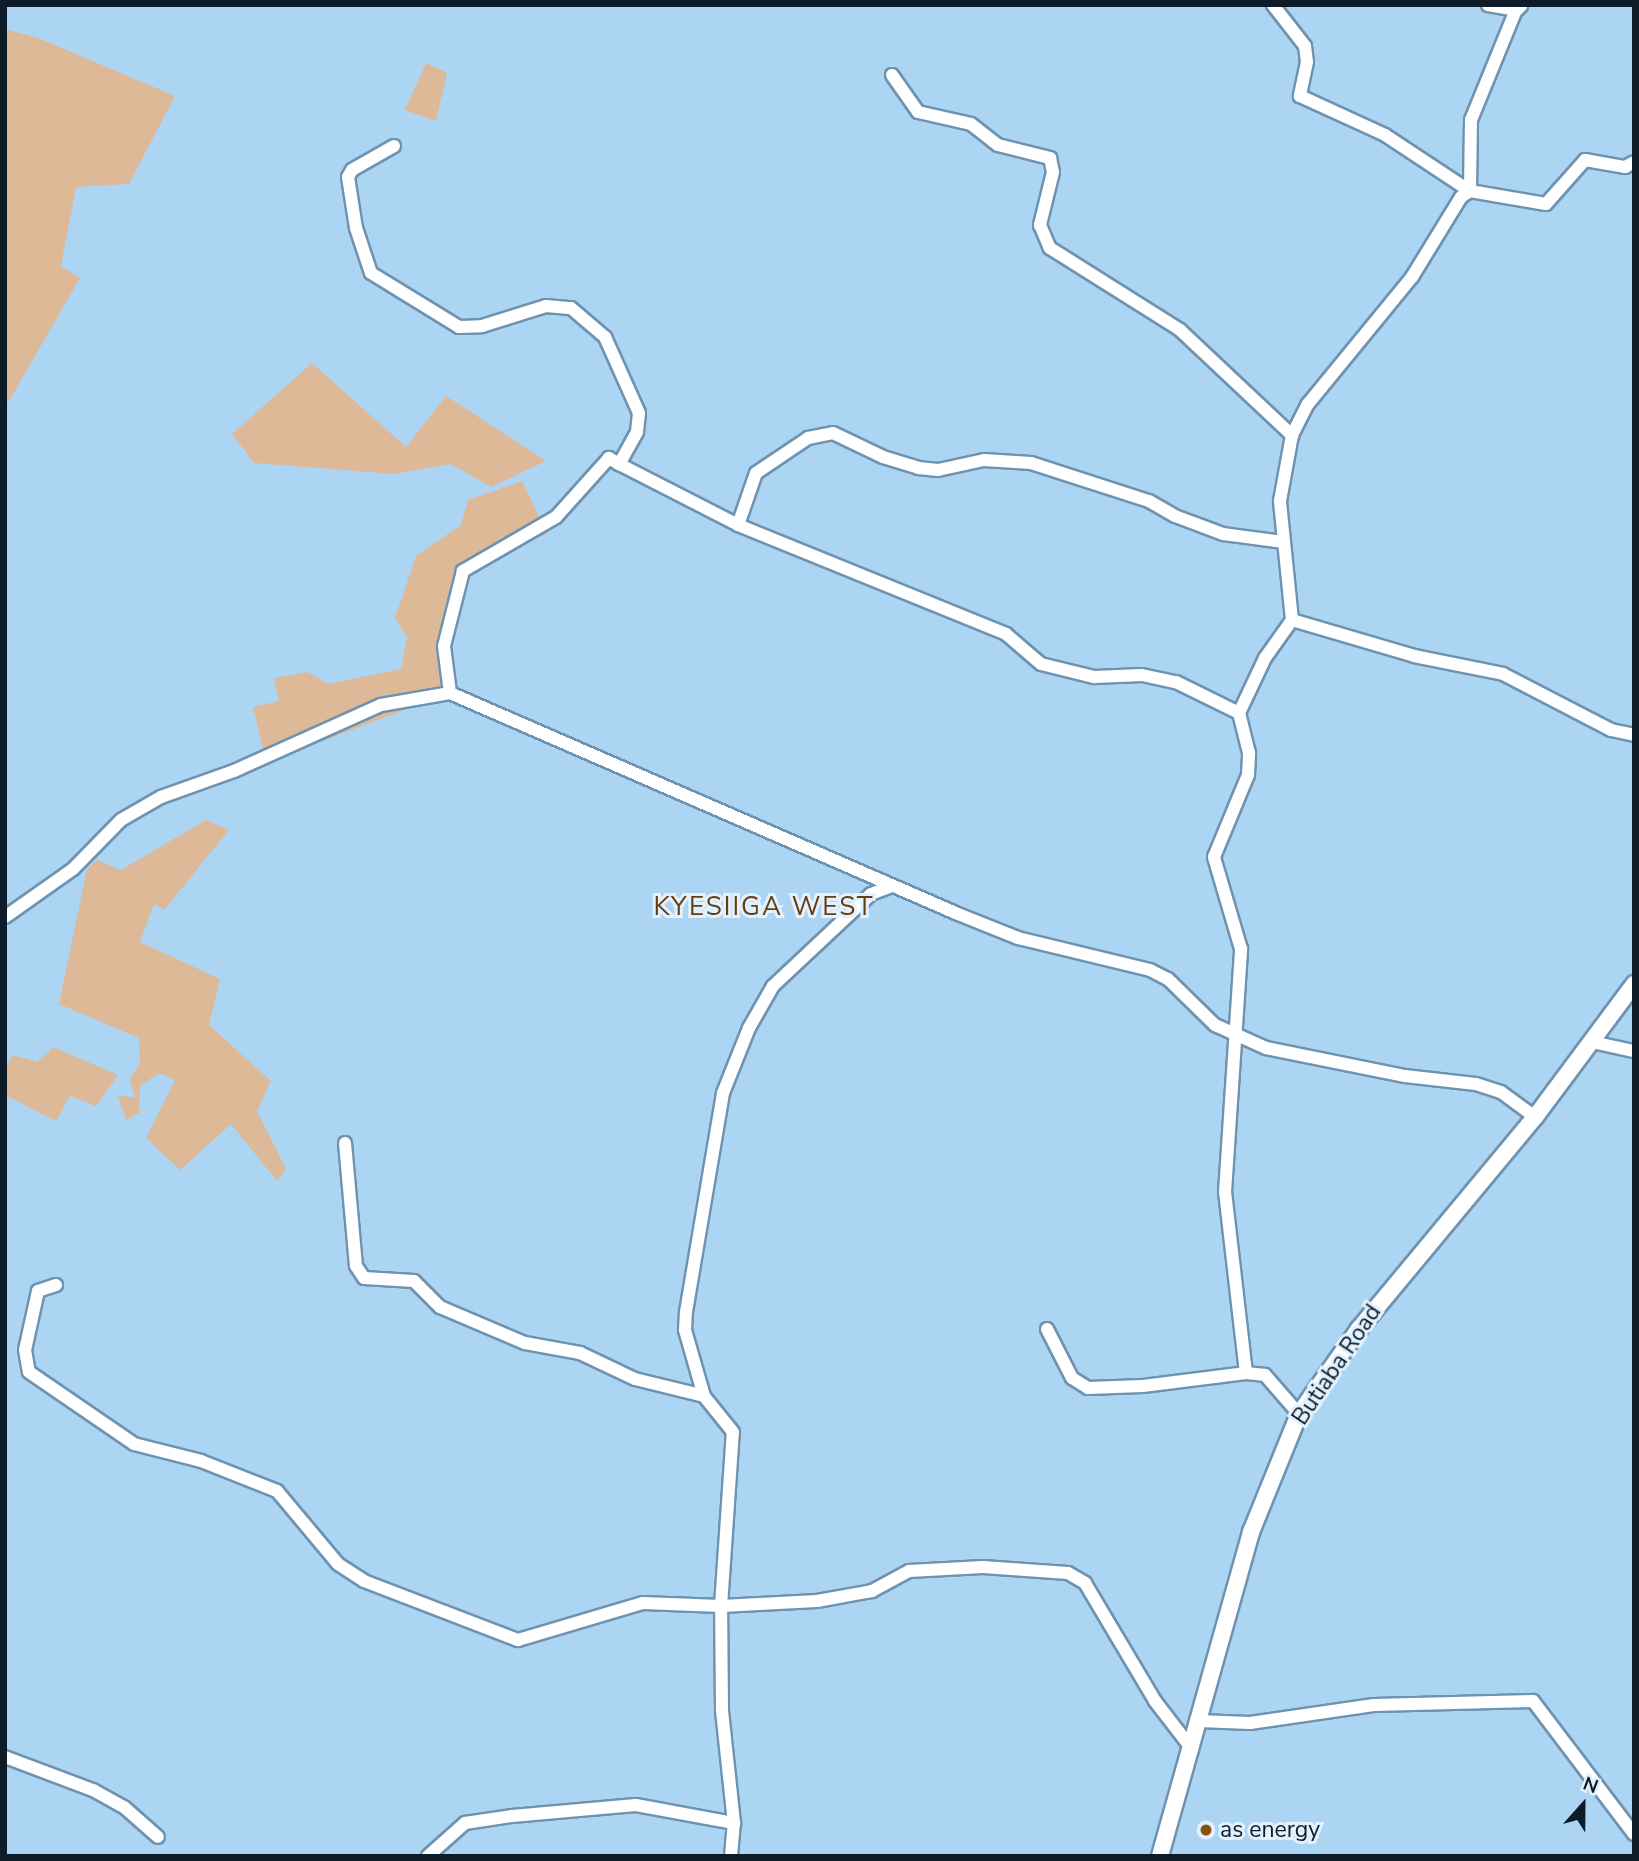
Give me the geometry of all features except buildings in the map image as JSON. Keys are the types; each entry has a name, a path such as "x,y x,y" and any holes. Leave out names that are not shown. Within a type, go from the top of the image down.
{"main road":[{"name":"Butiaba Road","path":"1160,1856 1251,1532 1299,1414 1359,1329 1535,1117 1634,984"}],"street":[{"path":"1273,5 1305,46 1307,62 1300,96 1385,135 1470,191 1546,204 1585,160 1625,167 1634,162"},
{"path":"1470,191 1471,120 1519,7 1488,5"},
{"path":"892,75 918,112 971,124 998,145 1050,158 1052,172 1040,225 1050,248 1180,330 1292,435"},
{"path":"394,146 352,170 348,177 368,270 459,327 482,327 558,304 586,317 605,337 637,404 637,432 619,464"},
{"path":"1246,1373 1225,1192 1237,1036 1238,930 1214,866 1248,775 1249,754 1238,713 1265,658 1292,620 1283,542 1282,474 1292,435 1308,404 1412,276 1461,197 1470,191"},
{"path":"738,525 756,473 808,438 833,433 883,457 918,468 938,471 984,460 1031,463 1149,501 1175,516 1223,534 1283,542"},
{"path":"450,693 444,646 463,571 556,517 609,458 738,525 961,612 1006,634 1041,664 1094,677 1142,675 1176,682 1238,713"},
{"path":"1292,620 1414,656 1503,674 1611,730 1634,736"},
{"path":"5,917 73,869 121,820 161,797 234,771 381,705 450,693 892,886 1018,938 1150,970 1168,979 1215,1025 1237,1036 1277,1050 1394,1074 1476,1084 1501,1092 1535,1117"},
{"path":"731,1856 734,1823 722,1710 721,1606 733,1432 704,1396 685,1330 686,1312 730,1071 773,986 871,894 892,886"},
{"path":"1592,1042 1634,1051"},
{"path":"345,1143 356,1266 363,1278 414,1281 440,1307 525,1343 580,1353 635,1379 704,1396"},
{"path":"56,1285 38,1291 25,1350 29,1372 134,1444 201,1461 277,1491 338,1564 365,1581 513,1639 529,1639 643,1603 721,1606 861,1595 909,1571 983,1567 1068,1573 1085,1583 1156,1701 1192,1749"},
{"path":"1047,1329 1072,1378 1088,1388 1143,1386 1246,1373 1265,1375 1299,1414"},
{"path":"1199,1721 1250,1723 1374,1705 1533,1701 1634,1834"},
{"path":"5,1757 93,1790 124,1807 158,1837"},
{"path":"428,1856 465,1823 512,1816 636,1805 734,1823"}],"shaded area":[{"path":"5,29 38,38 175,96 129,184 76,187 61,266 80,278 5,408"},
{"path":"426,63 447,73 436,121 405,110"},
{"path":"312,363 406,447 446,396 546,461 491,487 451,464 394,474 254,463 232,434"},
{"path":"522,481 547,534 479,559 459,579 445,633 450,693 266,762 253,707 279,701 274,678 308,672 328,684 401,669 407,637 395,618 416,556 461,525 468,500"},
{"path":"206,820 229,830 164,910 154,904 140,942 220,979 209,1025 271,1081 257,1111 286,1169 277,1181 231,1124 180,1170 146,1138 175,1080 159,1073 140,1086 139,1113 126,1120 118,1096 135,1097 130,1079 140,1063 139,1038 59,1004 87,869 97,860 121,870"},
{"path":"53,1047 118,1075 96,1106 70,1096 56,1121 5,1095 5,1069 13,1055 37,1062"}],"place":[{"name":"as energy","path":"1206,1830"}],"district":[{"name":"KYESIIGA WEST","path":"764,907"}]}
